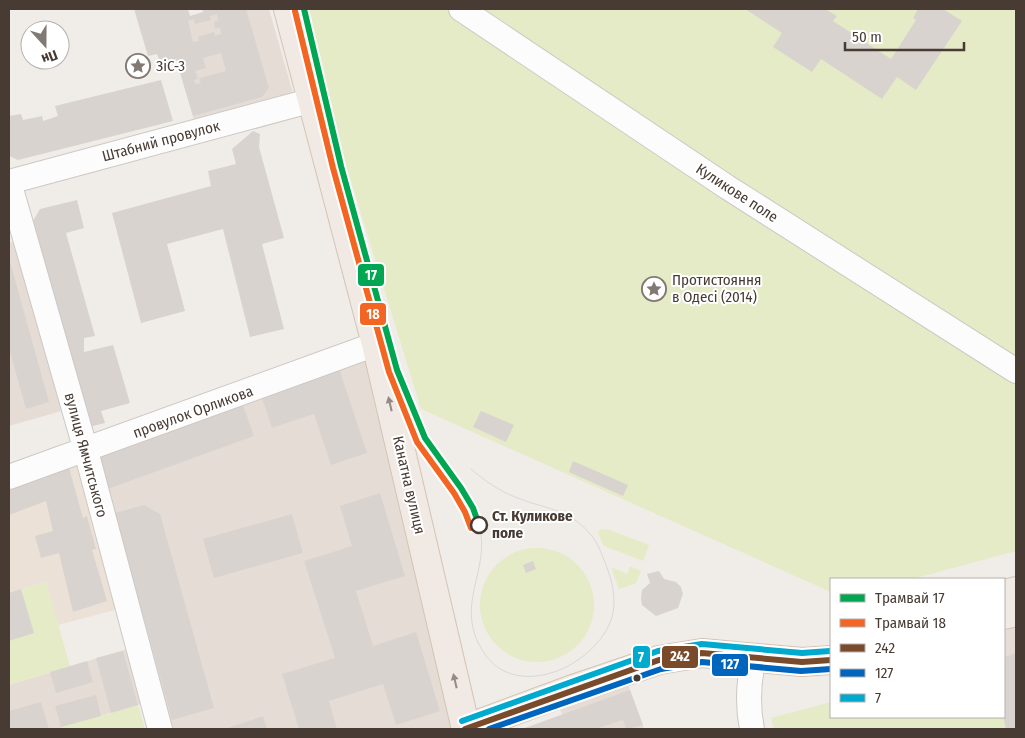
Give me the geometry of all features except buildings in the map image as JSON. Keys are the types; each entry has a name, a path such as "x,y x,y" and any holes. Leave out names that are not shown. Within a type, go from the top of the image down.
{"main road":[{"name":"Канатна вулиця","path":"288,9 376,344 466,729"},
{"path":"802,662 830,645"},
{"path":"466,729 570,690 659,660 702,654 802,662 830,660"}],"street":[{"name":"Куликове поле","path":"462,9 727,187 1016,371"},
{"name":"Штабний провулок","path":"9,182 313,100"},
{"name":"вулиця Ямчитського","path":"9,182 86,451 160,729"},
{"name":"провулок Орликова","path":"9,477 86,451 376,344"},
{"path":"752,729 748,708 748,686 754,658"}],"shaded area":[{"path":"217,9 269,9 294,97 195,124 166,23"},
{"path":"18,240 65,410 9,426 9,243"},
{"path":"375,346 458,729 162,729 86,451"},
{"path":"86,451 126,607 58,625 46,582 9,593 9,478"},
{"path":"1016,626 1016,729 1006,729 1003,718 1005,718 1005,630"},
{"path":"137,646 151,701 62,727 62,729 9,729 9,685"},
{"path":"627,682 644,729 567,729 559,706"}],"green space":[{"path":"304,9 1016,9 1016,551 916,578 830,578 830,592 421,409 346,165"},
{"path":"601,529 610,530 649,545 643,561 604,546 598,533"},
{"path":"537,548 559,552 577,565 590,583 594,605 590,627 577,645 559,658 537,662 515,658 497,645 484,627 480,605 484,583 497,565 515,552"},
{"path":"630,566 641,571 636,583 619,589 611,567 627,574"},
{"path":"46,582 70,666 9,685 9,593"},
{"path":"830,702 830,718 1003,718 1006,729 774,729 771,718"},
{"path":"138,705 145,729 62,729 61,727"}],"tram line":[{"name":"17","path":"304,9 341,166 397,370 425,438 461,488 473,508 479,525"},
{"name":"18","path":"295,11 333,168 389,372 417,442 454,493 465,512 471,528"},
{"path":"471,469 492,485 509,494 556,510 574,519 593,538 600,549 608,571 614,601 613,613 606,631 593,648 576,661 557,671 537,676 517,675 499,668 484,653 475,636 472,619 474,588 481,558 482,542 479,525"}],"transit line":[{"name":"7","path":"462,721 658,651 702,644 802,653 830,651"},
{"name":"242","path":"465,729 659,660 702,653 802,662 830,660"},
{"name":"127","path":"489,729 661,669 702,662 801,671 830,669"}],"place":[{"name":"ЗіС-3","path":"138,66"},
{"name":"Протистояння в Одесі (2014)","path":"654,289"},
{"name":"Ст. Куликове поле","path":"479,525"}]}
